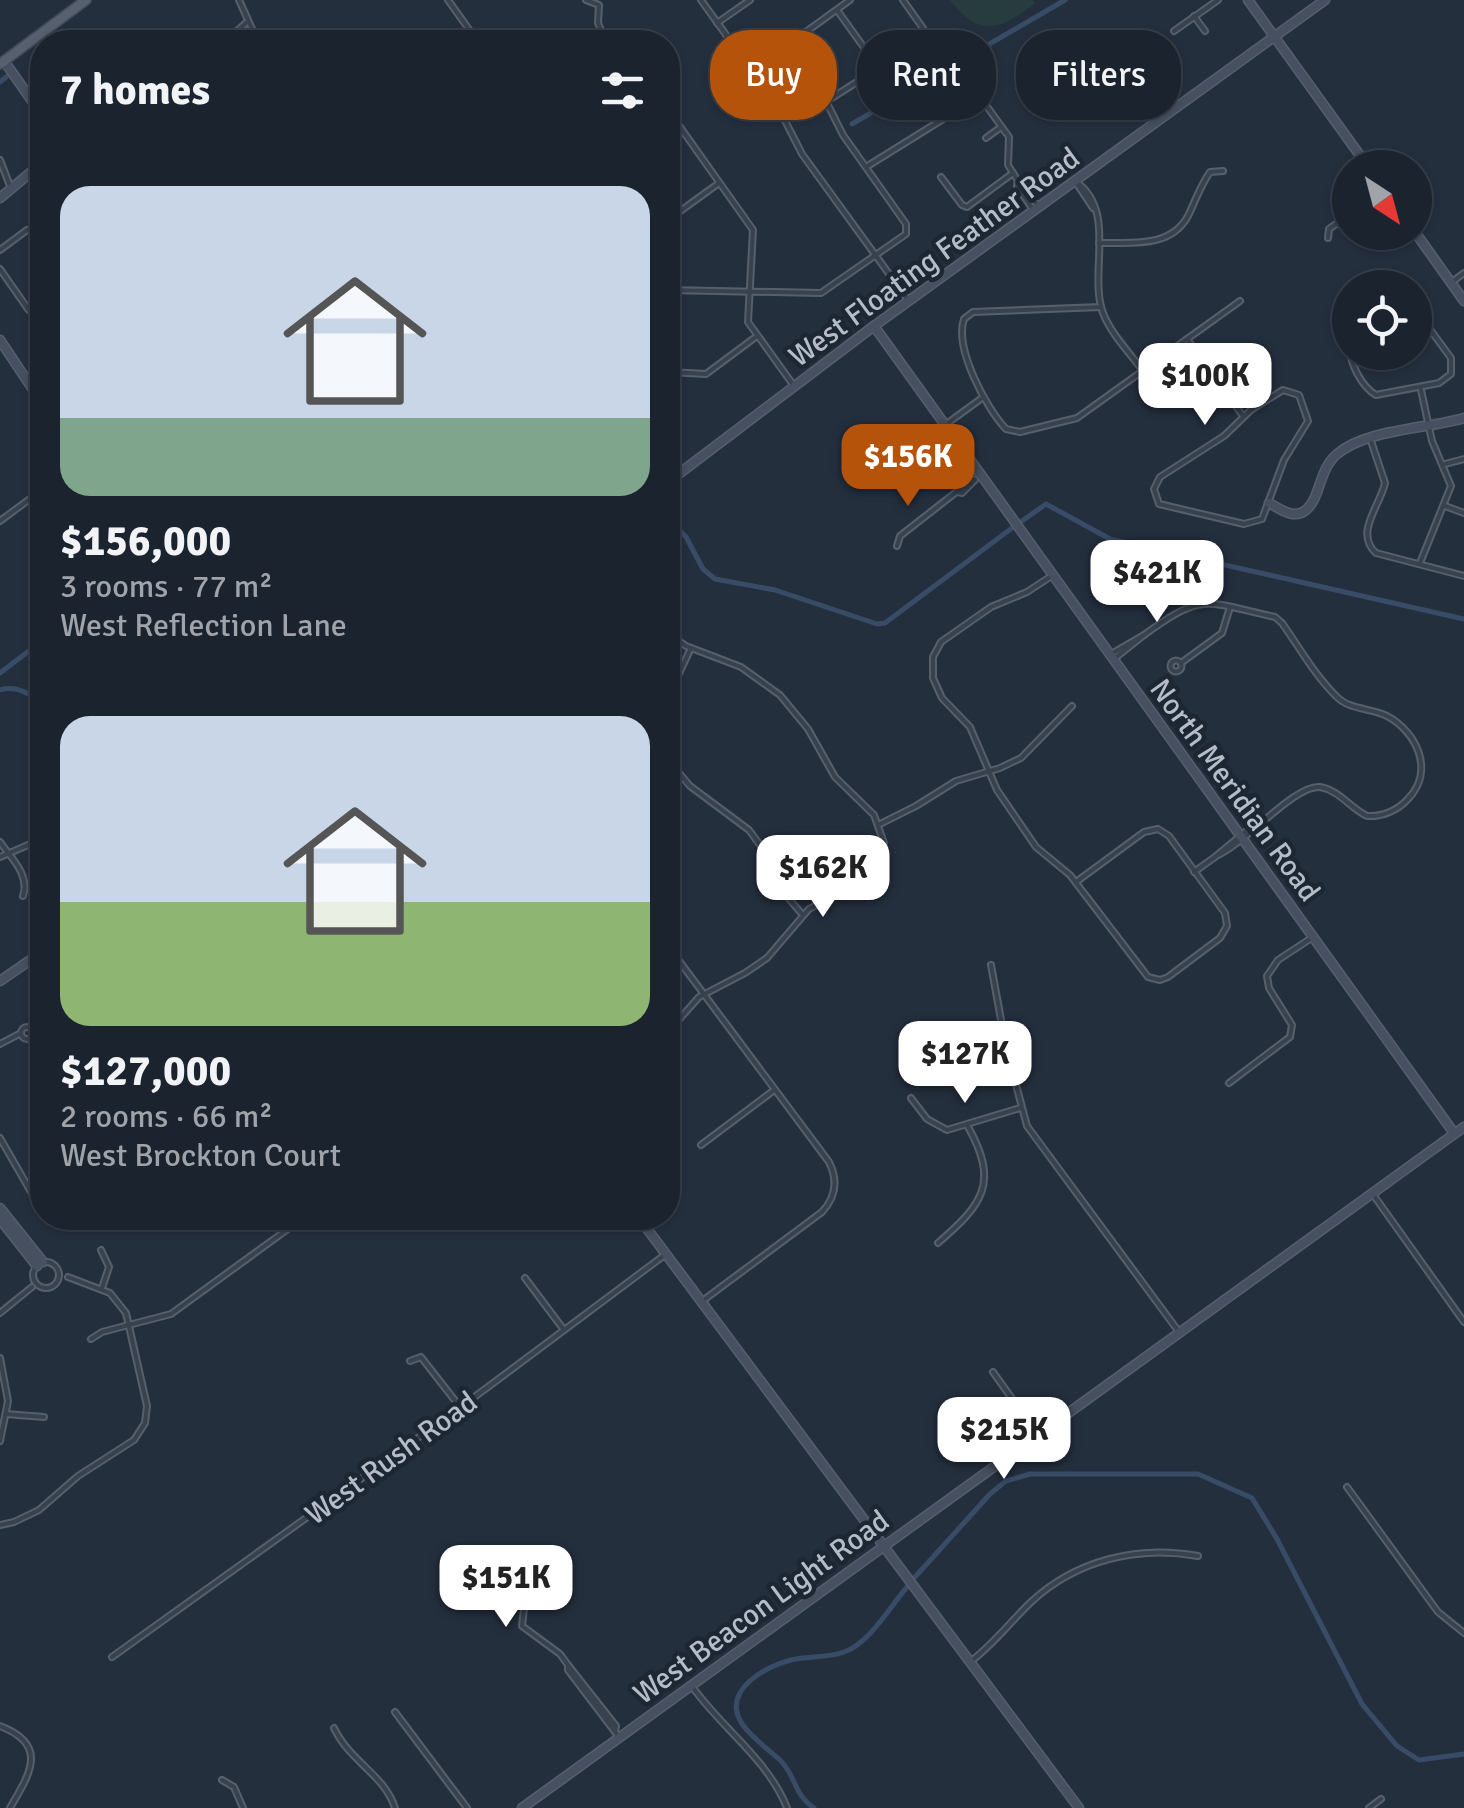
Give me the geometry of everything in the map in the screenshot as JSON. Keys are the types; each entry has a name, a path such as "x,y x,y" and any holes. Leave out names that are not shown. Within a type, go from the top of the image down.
{"main road":[{"path":"44,30 86,0"},
{"path":"1,60 30,40"}],"street":[{"path":"239,0 252,30"},
{"path":"448,0 469,30"},
{"path":"586,0 600,2 601,30"},
{"path":"700,0 722,30"},
{"path":"717,23 750,0"},
{"path":"809,30 850,0"},
{"path":"903,0 922,30"},
{"path":"1175,30 1218,0"},
{"path":"1248,0 1355,150"},
{"name":"West Floating Feather Road","path":"680,473 874,326 1325,0"},
{"path":"837,10 857,38"},
{"path":"1194,16 1205,31"},
{"path":"239,30 248,21"},
{"path":"1,60 30,98"},
{"path":"865,168 977,98 983,100 1009,137 1008,165 1017,186 1037,209"},
{"path":"785,120 802,154 909,301"},
{"path":"680,290 826,292 904,236 908,231 836,120"},
{"path":"986,138 1002,127"},
{"path":"680,128 755,234 747,318 794,386"},
{"path":"1,160 12,190"},
{"path":"1099,243 1154,241 1172,235 1186,221 1210,172 1222,170"},
{"path":"941,177 964,207 1013,173"},
{"path":"0,198 30,174"},
{"path":"1075,181 1091,199 1098,221 1101,307 1143,371"},
{"path":"680,211 719,183"},
{"path":"1328,238 1332,227"},
{"path":"0,250 30,229"},
{"path":"1428,250 1464,301"},
{"path":"0,269 3,279 28,309"},
{"path":"1451,282 1464,273"},
{"path":"0,290 10,283"},
{"path":"1101,307 973,312 964,320 961,334 982,398 1006,429 1020,432 1072,420 1240,301"},
{"name":"North Meridian Road","path":"874,326 945,424 978,478 1053,575 1454,1133"},
{"path":"1358,370 1372,393 1381,396 1446,379 1452,368 1451,358 1432,332"},
{"path":"680,373 706,374 757,336"},
{"path":"1187,339 1244,417"},
{"path":"0,340 30,385"},
{"path":"1420,388 1432,440 1451,486 1420,563"},
{"path":"1283,390 1299,395 1308,421 1284,460 1262,519 1250,525 1160,504 1154,490 1160,477 1224,436 1244,417 1283,390"},
{"path":"945,424 982,398"},
{"path":"1270,503 1290,514 1303,512 1312,501 1322,472 1336,454 1370,438 1464,418"},
{"path":"1370,438 1385,487 1367,529 1370,547 1376,552 1464,576"},
{"path":"1443,464 1464,458"},
{"path":"897,546 900,536 978,478"},
{"path":"0,522 30,499"},
{"path":"1445,506 1464,513"},
{"path":"1053,575 1027,592 991,607 941,642 933,657 937,689 970,727 997,790 1036,847 1076,882 1144,974 1154,980 1169,976 1220,938 1227,926 1224,914 1169,836 1158,829 1144,832 1076,882"},
{"path":"1112,657 1133,638 1144,635 1190,604 1204,602 1279,618 1337,698 1396,722 1420,753 1421,772 1416,789 1395,809 1375,816 1359,812 1334,792 1307,788 1194,872"},
{"path":"1181,662 1222,632 1230,607"},
{"path":"680,640 740,667 780,695 808,729 835,778 880,824 884,849 873,874 802,914 775,950 758,965 704,994 680,1019"},
{"path":"680,671 691,648"},
{"path":"880,824 956,780 1011,764 1032,750 1072,706"},
{"path":"680,774 749,830 778,885 802,914"},
{"path":"0,842 24,876 24,896"},
{"path":"0,857 30,844"},
{"path":"1228,1083 1290,1038 1292,1024 1269,988 1268,971 1313,937"},
{"path":"1,978 30,960"},
{"path":"680,962 830,1162 835,1178 835,1191 822,1212 702,1302"},
{"path":"991,965 1020,1108 1036,1142 1179,1332"},
{"path":"0,1044 21,1033"},
{"path":"701,1145 775,1090"},
{"path":"911,1098 927,1119 952,1130 1020,1108"},
{"path":"938,1243 972,1213 981,1197 982,1169 977,1144 967,1124"},
{"name":"West Beacon Light Road","path":"522,1808 617,1735 1464,1126"},
{"path":"2,1143 30,1188"},
{"path":"1372,1193 1464,1322"},
{"path":"0,1208 40,1264"},
{"path":"0,1219 40,1264"},
{"path":"91,1338 172,1314 287,1230"},
{"path":"648,1230 1079,1808"},
{"path":"102,1250 109,1267 102,1288"},
{"name":"West Rush Road","path":"112,1656 666,1254"},
{"path":"0,1524 39,1510 78,1476 134,1440 145,1423 146,1406 130,1326 122,1306 102,1288 68,1277 51,1262 40,1264"},
{"path":"32,1287 40,1264"},
{"path":"58,1270 58,1281"},
{"path":"0,1313 32,1287 50,1288 68,1277"},
{"path":"525,1278 564,1330"},
{"path":"34,1280 40,1286"},
{"path":"410,1361 421,1357 460,1407"},
{"path":"0,1358 6,1379 6,1414 0,1441"},
{"path":"993,1372 1038,1435"},
{"path":"6,1414 44,1416"},
{"path":"1347,1487 1438,1612 1464,1633"},
{"path":"970,1662 997,1640 1039,1595 1080,1569 1138,1553 1198,1556"},
{"path":"544,1582 524,1608 522,1626 560,1654 616,1726 617,1735"},
{"path":"691,1685 710,1713 773,1778 787,1808"},
{"path":"394,1712 467,1808"},
{"path":"0,1726 19,1738 32,1757 31,1770 10,1808"},
{"path":"334,1728 343,1748 384,1786 395,1808"},
{"path":"222,1780 234,1787 243,1808"},
{"path":"1369,1808 1381,1799"}],"green space":[{"path":"950,0 1035,3 1012,19 991,26 971,21"}],"waterway":[{"path":"852,124 1065,0"},
{"path":"0,82 6,77"},
{"path":"1022,521 1046,504 1110,539 1464,619"},
{"path":"680,531 703,569 715,579 775,590 877,624 885,623 1012,528"},
{"path":"0,673 30,650"},
{"path":"0,690 30,695"},
{"path":"915,1577 1006,1481 1030,1474 1198,1474 1252,1498 1362,1704 1397,1746 1419,1760 1464,1754"},
{"path":"814,1808 802,1797 780,1760 744,1727 737,1700 750,1681 770,1668 791,1660 838,1654 853,1647 871,1632 908,1586"}]}
